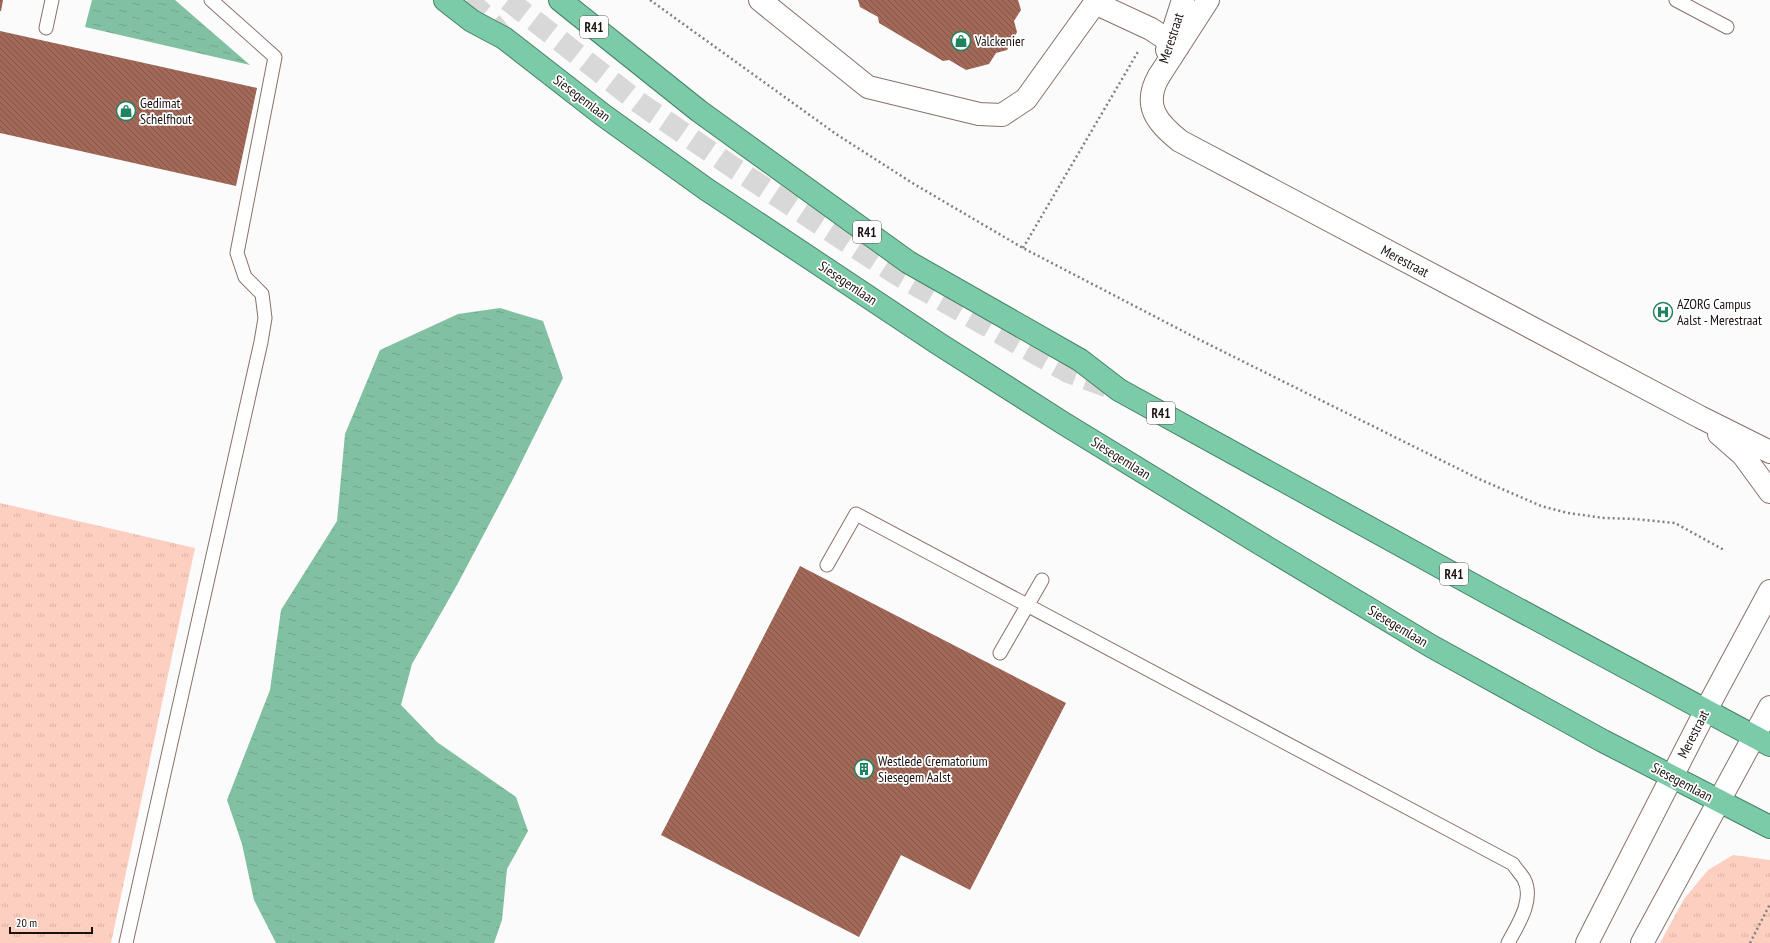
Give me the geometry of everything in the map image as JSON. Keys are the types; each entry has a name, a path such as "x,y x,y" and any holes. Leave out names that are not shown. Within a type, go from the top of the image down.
{"highway":[{"name":"Siesegemlaan","path":"445,0 472,21 504,38 603,115 706,189 939,344 1057,419 1431,646 1603,741 1770,826"},
{"name":"R41","path":"560,0 699,111 908,262 1080,360 1119,390 1499,599 1762,740"}],"street":[{"path":"760,0 868,87 979,114 1002,115 1026,99 1095,3 1151,29 1174,44"},
{"name":"Merestraat","path":"1174,44 1183,0"},
{"name":"Merestraat","path":"1208,0 1174,44 1152,87 1154,112 1166,130 1180,141 1700,417 1770,452"},
{"name":"Merestraat","path":"1700,417 1743,455 1770,492"},
{"name":"Merestraat","path":"1587,943 1706,710 1770,591"},
{"path":"1642,943 1719,801 1762,740 1770,707"}],"lane":[{"path":"46,28 52,0"},
{"path":"126,943 265,318 262,294 245,277 237,253 275,57 211,0"},
{"path":"1676,0 1727,27"},
{"path":"827,565 856,514 1513,864 1525,880 1527,897 1522,916 1508,943"},
{"path":"1000,653 1042,580"}],"path":[{"path":"650,0 836,134 914,184 1023,248 1200,340 1479,479 1534,503 1568,513 1604,518 1676,523 1724,550"},
{"path":"1023,248 1151,29"},
{"path":"1750,943 1770,904"}],"green space":[{"path":"0,503 195,548 111,943 0,943"},
{"path":"1733,855 1770,860 1770,943 1660,943 1684,899 1708,870"}],"water":[{"path":"92,0 175,0 250,65 85,27"},
{"path":"500,308 543,321 563,378 512,481 457,585 412,664 401,705 437,742 516,797 528,831 507,869 502,920 494,943 276,943 254,900 242,844 227,800 270,690 281,610 337,521 345,434 380,350 458,314"}],"building":[{"path":"0,0 3,0 1,11 0,11"},
{"name":"Valckenier","path":"858,0 1018,0 1021,10 1014,21 1017,32 1007,50 996,53 989,64 966,70 949,60 943,61 879,23 878,17 860,7"},
{"name":"Gedimat Schelfhout","path":"0,31 257,88 236,186 0,133"},
{"name":"Westlede Crematorium Siesegem Aalst","path":"800,566 1066,703 970,890 901,855 859,937 661,835"}],"tunnel":[{"path":"467,0 486,16 504,38"},
{"path":"508,0 638,102 734,168 898,275 1068,372 1114,389"}],"place":[{"name":"Valckenier","path":"961,41"},
{"name":"Gedimat Schelfhout","path":"126,111"},
{"name":"AZORG Campus Aalst - Merestraat","path":"1663,312"},
{"name":"Westlede Crematorium Siesegem Aalst","path":"864,769"}]}
